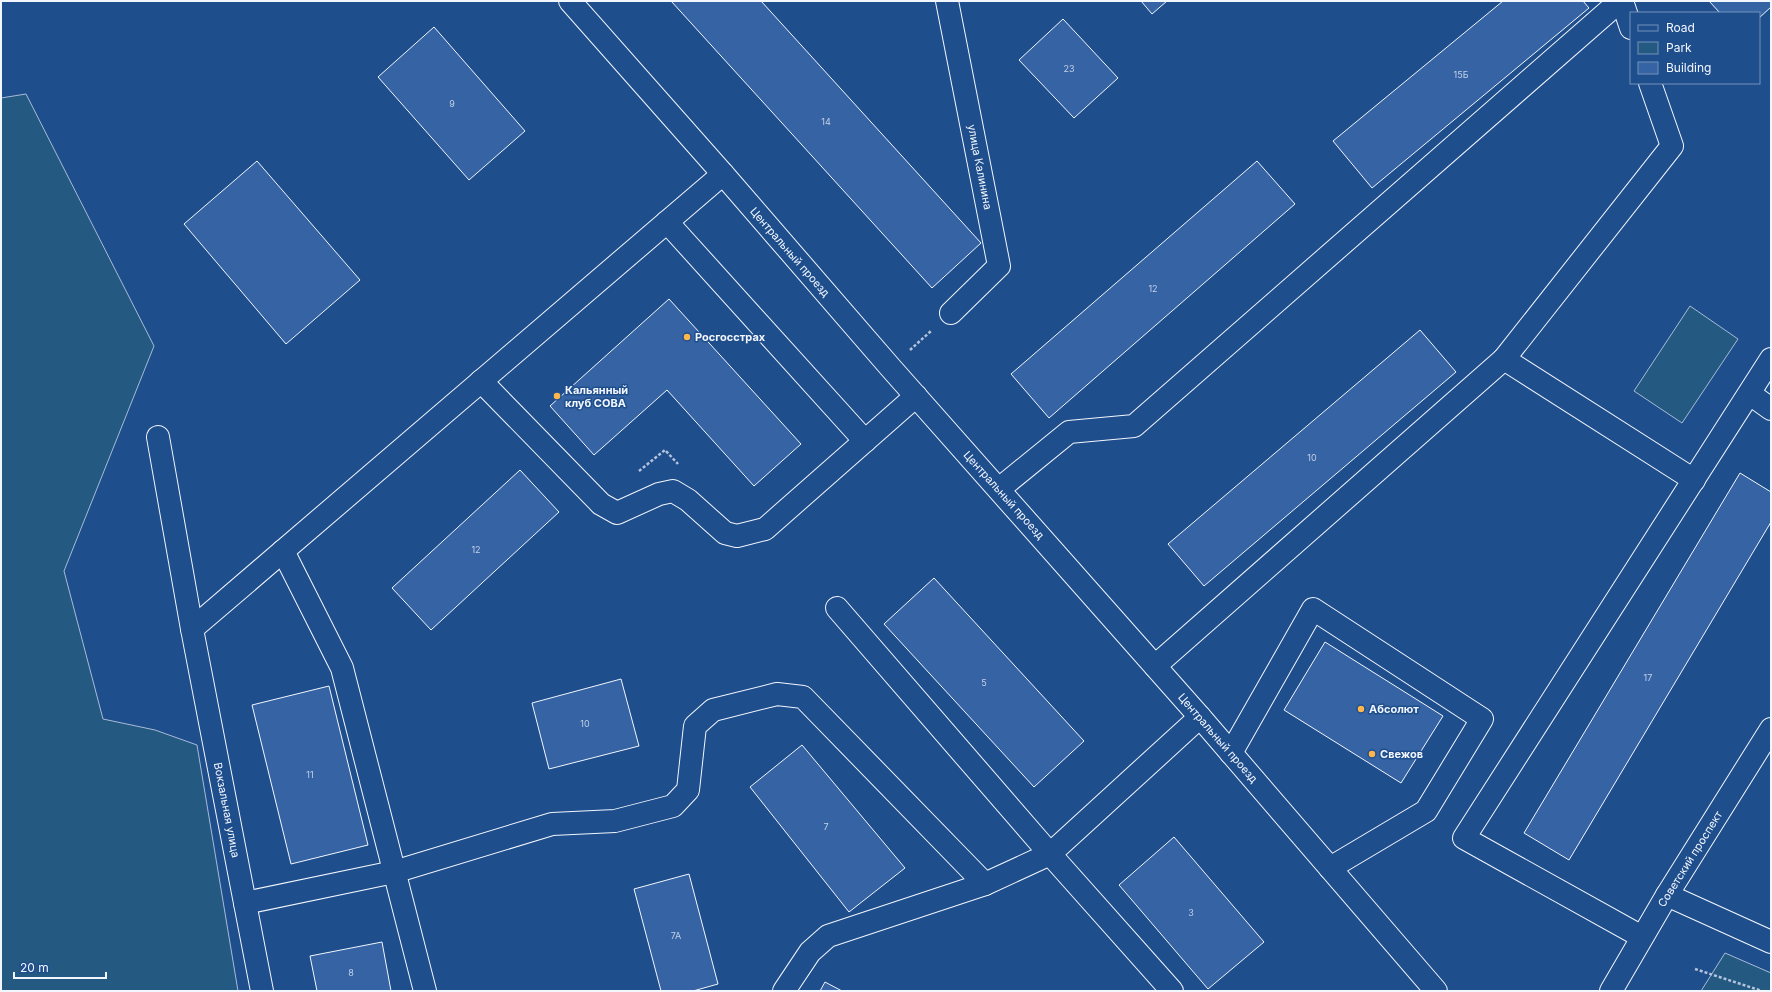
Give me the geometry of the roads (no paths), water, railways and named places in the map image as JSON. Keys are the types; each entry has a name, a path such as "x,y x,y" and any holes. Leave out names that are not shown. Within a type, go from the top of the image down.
{"street":[{"name":"Центральный проезд","path":"570,1 1200,717 1436,991"},
{"name":"улица Калинина","path":"947,1 999,266 951,313"},
{"path":"999,489 1069,432 1134,426 1621,1 1630,25"},
{"path":"1155,666 1504,359 1672,146 1650,84"},
{"path":"192,629 723,174"},
{"path":"667,222 865,441"},
{"path":"1504,359 1694,480"},
{"path":"1642,937 1464,838 1750,394 1771,359"},
{"path":"481,381 601,504 617,513 659,494 673,491 688,500 725,533 737,536 764,529 916,396"},
{"path":"1750,394 1771,409"},
{"name":"Вокзальная улица","path":"158,437 192,629 262,991"},
{"path":"283,552 342,668 425,991"},
{"path":"837,608 1050,854 1172,991"},
{"path":"1231,753 1313,608 1482,719 1426,811 1330,868"},
{"path":"245,903 394,872 552,824 615,821 674,806 688,790 695,726 713,710 777,694 803,697 985,884"},
{"path":"784,991 810,952 828,936 985,884 1050,854 1200,717"},
{"name":"Советский проспект","path":"1611,991 1667,895 1771,730"},
{"path":"1667,895 1771,942"}],"place":[{"name":"Росгосстрах","path":"687,337"},
{"name":"Кальянный клуб СОВА","path":"557,396"},
{"name":"Абсолют","path":"1361,709"},
{"name":"Свежов","path":"1372,754"}]}
